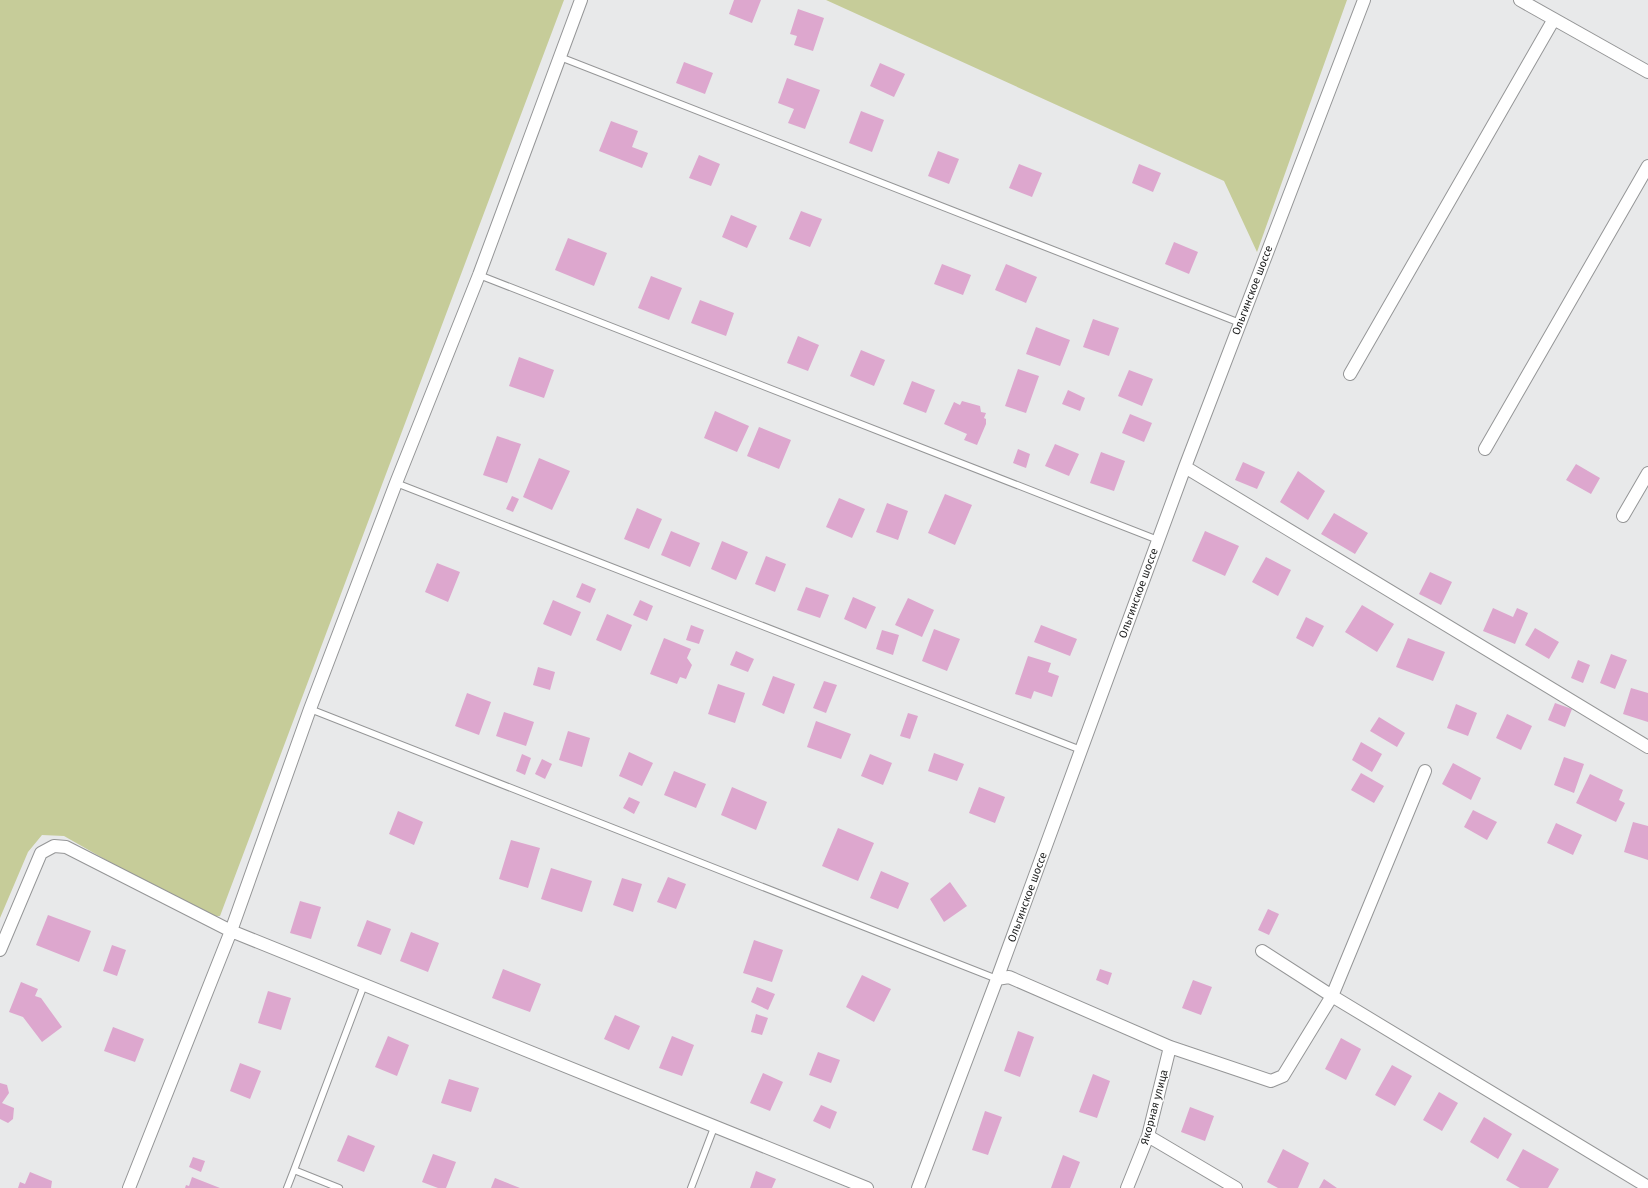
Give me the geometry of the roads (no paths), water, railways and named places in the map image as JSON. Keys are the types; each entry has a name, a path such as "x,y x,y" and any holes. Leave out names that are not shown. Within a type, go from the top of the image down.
{"street":[{"path":"129,1188 232,931 310,709 396,483 479,275 581,0"},
{"name":"Ольгинское шоссе","path":"918,1188 1082,750 1185,467 1364,0"},
{"path":"1520,0 1648,72"},
{"path":"1350,374 1554,19"},
{"path":"1485,449 1648,166"},
{"path":"1185,467 1648,748"},
{"path":"1624,516 1648,473"},
{"path":"997,979 1009,977 1170,1047 1271,1081 1283,1076 1332,996 1425,771"},
{"path":"0,950 41,853 54,846 66,847 232,931 715,1125 867,1188"},
{"path":"1262,951 1332,996 1648,1187"},
{"name":"Якорная улица","path":"1127,1188 1148,1136 1170,1047"},
{"path":"1148,1136 1236,1188"}],"lane":[{"path":"560,58 1240,323"},
{"path":"479,275 1158,540"},
{"path":"396,483 1082,750"},
{"path":"310,709 997,979"},
{"path":"287,1188 364,985"},
{"path":"691,1188 715,1125"},
{"path":"294,1170 339,1188"}]}
